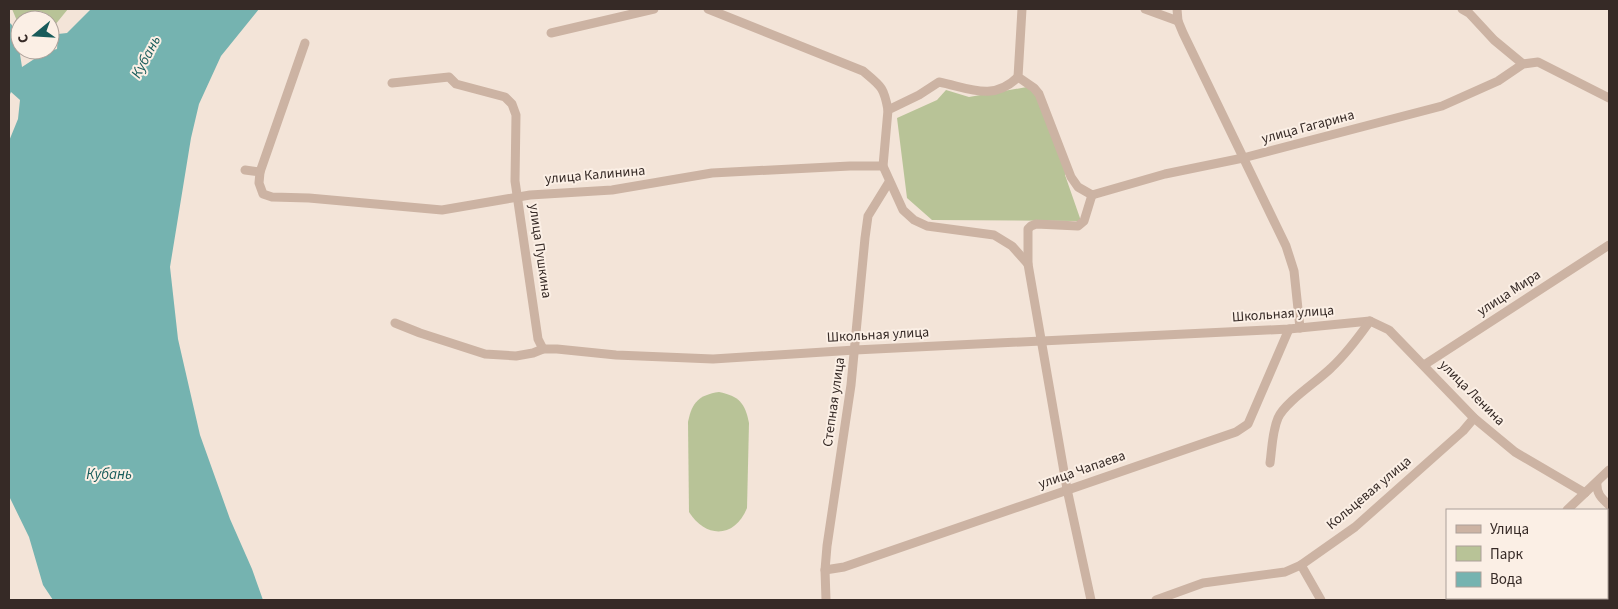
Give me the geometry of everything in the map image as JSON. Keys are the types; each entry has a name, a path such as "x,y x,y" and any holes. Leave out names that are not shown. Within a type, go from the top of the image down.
{"street":[{"path":"551,33 654,9"},
{"path":"708,9 863,71 880,85 885,93 888,110 883,166 903,210 914,220 927,226 994,235 1012,246 1028,264"},
{"path":"888,110 919,95 939,82 984,93 1008,87 1018,77 1022,9"},
{"path":"1145,9 1178,21"},
{"path":"1177,9 1182,33 1286,246 1294,271 1300,328"},
{"path":"1462,9 1469,13 1494,40 1522,64 1538,62 1609,98"},
{"path":"245,170 260,172 305,44"},
{"name":"улица Гагарина","path":"1092,195 1165,174 1243,158 1442,106 1498,81 1522,64"},
{"name":"улица Пушкина","path":"392,83 449,77 456,84 505,97 512,104 516,115 515,181 538,339 543,349"},
{"path":"1018,77 1034,88 1039,94 1071,177 1078,187 1092,195 1082,224 1078,226 1036,224 1028,229 1028,264 1041,341 1067,490 1091,600"},
{"name":"улица Калинина","path":"260,172 259,183 263,194 272,197 310,198 442,210 518,197 612,190 712,173 883,166"},
{"name":"Степная улица","path":"826,600 824,570 855,350 868,216 889,182"},
{"name":"улица Мира","path":"1424,365 1609,245"},
{"path":"1270,463 1274,435 1280,415 1297,397 1330,369 1357,340 1370,321"},
{"name":"Школьная улица","path":"395,323 485,354 516,356 543,349 616,355 713,359 855,350 1289,329 1370,321"},
{"name":"улица Ленина","path":"1370,321 1389,330 1474,418 1515,452 1585,493"},
{"name":"улица Чапаева","path":"824,570 844,566 1236,432 1248,424 1289,329"},
{"name":"Кольцевая улица","path":"1156,600 1202,583 1285,572 1301,565 1355,527 1463,431 1474,418"},
{"path":"1568,509 1609,470"},
{"path":"1597,482 1596,488 1599,496 1609,505"},
{"path":"1301,565 1321,600"}],"green space":[{"path":"68,9 60,19 60,10 12,10"},
{"path":"1027,87 1036,90 1067,173 1065,175 1081,221 932,220 907,198 897,118 937,100 946,90 969,97"},
{"path":"719,392 736,398 743,405 749,423 747,508 742,518 728,530 712,531 696,521 689,512 688,422 694,405 701,398"}],"water":[{"name":"Кубань","path":"91,9 259,9 221,56 199,104 191,138 170,267 178,339 200,435 230,519 252,569 263,600 53,600 43,585 29,537 9,496 9,141 18,119 20,100 11,92 9,97 9,22 10,60 21,60 22,67 33,60 60,60 60,34 67,33"}]}
